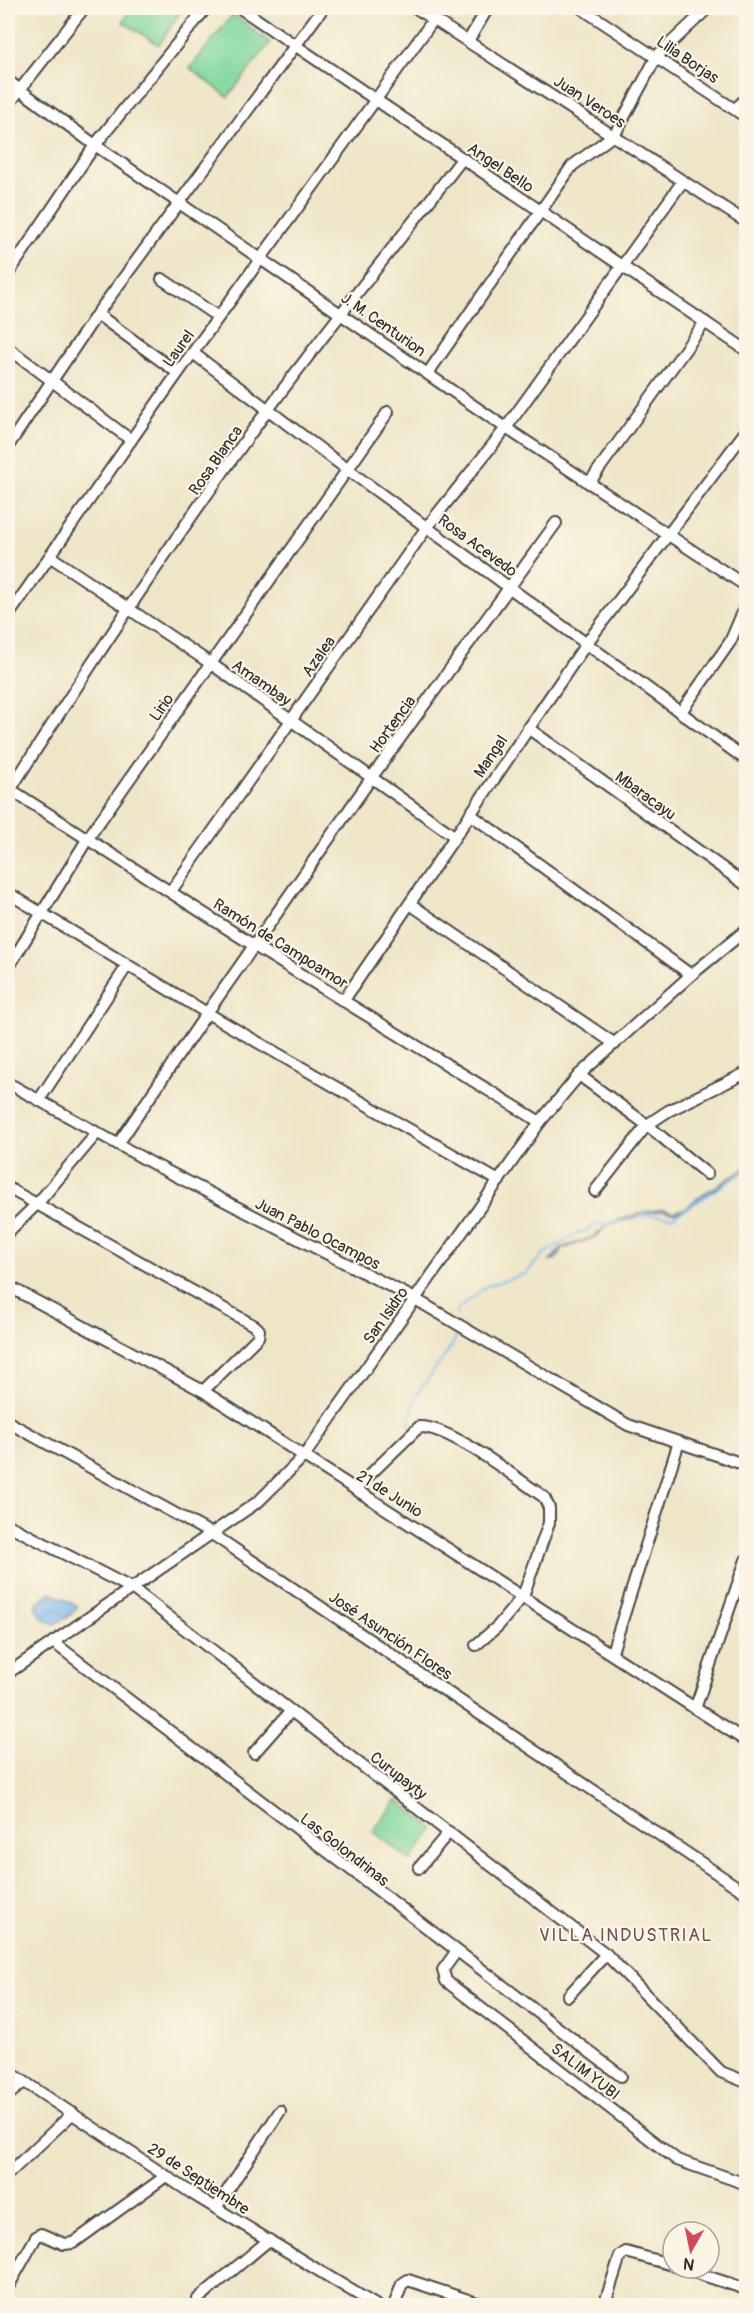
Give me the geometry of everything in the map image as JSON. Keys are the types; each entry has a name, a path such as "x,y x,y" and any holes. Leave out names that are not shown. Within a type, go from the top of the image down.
{"street":[{"path":"8,105 84,8"},
{"path":"8,274 95,145 206,8"},
{"name":"Angel Bello","path":"240,8 747,350"},
{"path":"8,446 97,314 323,8"},
{"name":"Juan Veroes","path":"417,8 747,222"},
{"path":"468,41 488,8"},
{"name":"Lilia Borjas","path":"581,8 747,117"},
{"path":"428,374 572,166 615,135 657,56 708,8"},
{"name":"Laurel","path":"8,616 178,373 434,19"},
{"name":"J. M. Centurion","path":"8,81 95,145 506,428 747,586"},
{"path":"735,109 747,99"},
{"name":"Rosa Blanca","path":"9,789 126,609 268,410 340,312 462,159"},
{"name":"Azalea","path":"171,891 428,527 506,428 624,267 683,181"},
{"path":"162,279 218,317"},
{"path":"97,314 178,373"},
{"path":"589,483 705,322"},
{"path":"8,348 131,440"},
{"name":"Rosa Acevedo","path":"193,352 348,470 747,760"},
{"name":"Lirio","path":"8,968 88,838 388,412"},
{"name":"Mangal","path":"344,999 586,644 747,431"},
{"name":"Hortencia","path":"118,1144 253,945 556,522"},
{"name":"Amambay","path":"51,557 210,663 454,836"},
{"path":"681,712 730,642 747,605"},
{"name":"Mbaracayu","path":"528,728 747,885"},
{"name":"Ramón de Campoamor","path":"9,789 253,945 344,999 540,1122"},
{"path":"470,814 691,975"},
{"path":"8,893 207,1013 499,1181"},
{"path":"410,904 615,1044"},
{"name":"San Isidro","path":"8,1673 134,1589 259,1501 304,1456 540,1122 579,1075 691,975 747,930"},
{"path":"39,1100 127,966"},
{"path":"595,1191 647,1125 668,1112 747,1073"},
{"path":"579,1075 647,1125 707,1174"},
{"name":"Juan Pablo Ocampos","path":"8,1083 97,1133 415,1299 628,1425 747,1465"},
{"path":"8,1232 38,1204 97,1133"},
{"path":"8,1188 259,1330 258,1337 203,1391"},
{"name":"21 de Junio","path":"8,1286 203,1391 696,1706 747,1741"},
{"name":"José Asunción Flores","path":"8,1422 212,1534 747,1893"},
{"path":"355,1489 420,1427 435,1428 447,1433 543,1497 549,1508 549,1523 523,1596 498,1626 476,1645"},
{"path":"612,1652 680,1442"},
{"name":"Curupayty","path":"8,1525 134,1589 606,1954 720,2072 747,2082"},
{"path":"696,1706 747,1560"},
{"name":"Las Golondrinas","path":"53,1642 621,2076"},
{"path":"254,1753 291,1711"},
{"path":"419,1868 448,1832"},
{"name":"SALIM YUBI","path":"456,1952 443,1970 446,1981 677,2160 747,2184"},
{"path":"568,1996 606,1954"},
{"name":"29 de Septiembre","path":"8,2071 216,2208 377,2306"},
{"path":"8,2095 24,2082"},
{"path":"216,2208 280,2111"},
{"path":"8,2174 73,2113"},
{"path":"8,2287 36,2237 41,2234 64,2244 73,2243 166,2176"},
{"path":"198,2299 270,2240"},
{"path":"604,2306 620,2256 626,2252 661,2261"},
{"path":"394,2306 402,2284 408,2280 486,2306"},
{"path":"719,2280 747,2289"}],"green space":[{"path":"132,8 183,8 159,45 123,22"},
{"path":"233,14 270,43 228,97 190,68"},
{"path":"397,1800 434,1829 410,1860 373,1831"}],"water":[{"path":"746,1168 688,1208 675,1213 664,1211 644,1213 610,1223 644,1212 664,1209 673,1212 686,1208 697,1198"},
{"path":"610,1223 597,1236 563,1249 556,1259 550,1261 561,1248 591,1238"},
{"path":"51,1592 78,1607 67,1618 54,1624 42,1618 36,1608 37,1603"}],"waterway":[{"path":"457,1315 457,1310 487,1286 525,1274 545,1253 578,1233 588,1230 594,1224 608,1225 648,1215 673,1217 746,1171"},
{"path":"409,1426 416,1397 452,1346 457,1332"}],"district":[{"name":"VILLA INDUSTRIAL","path":"626,1935"}]}
